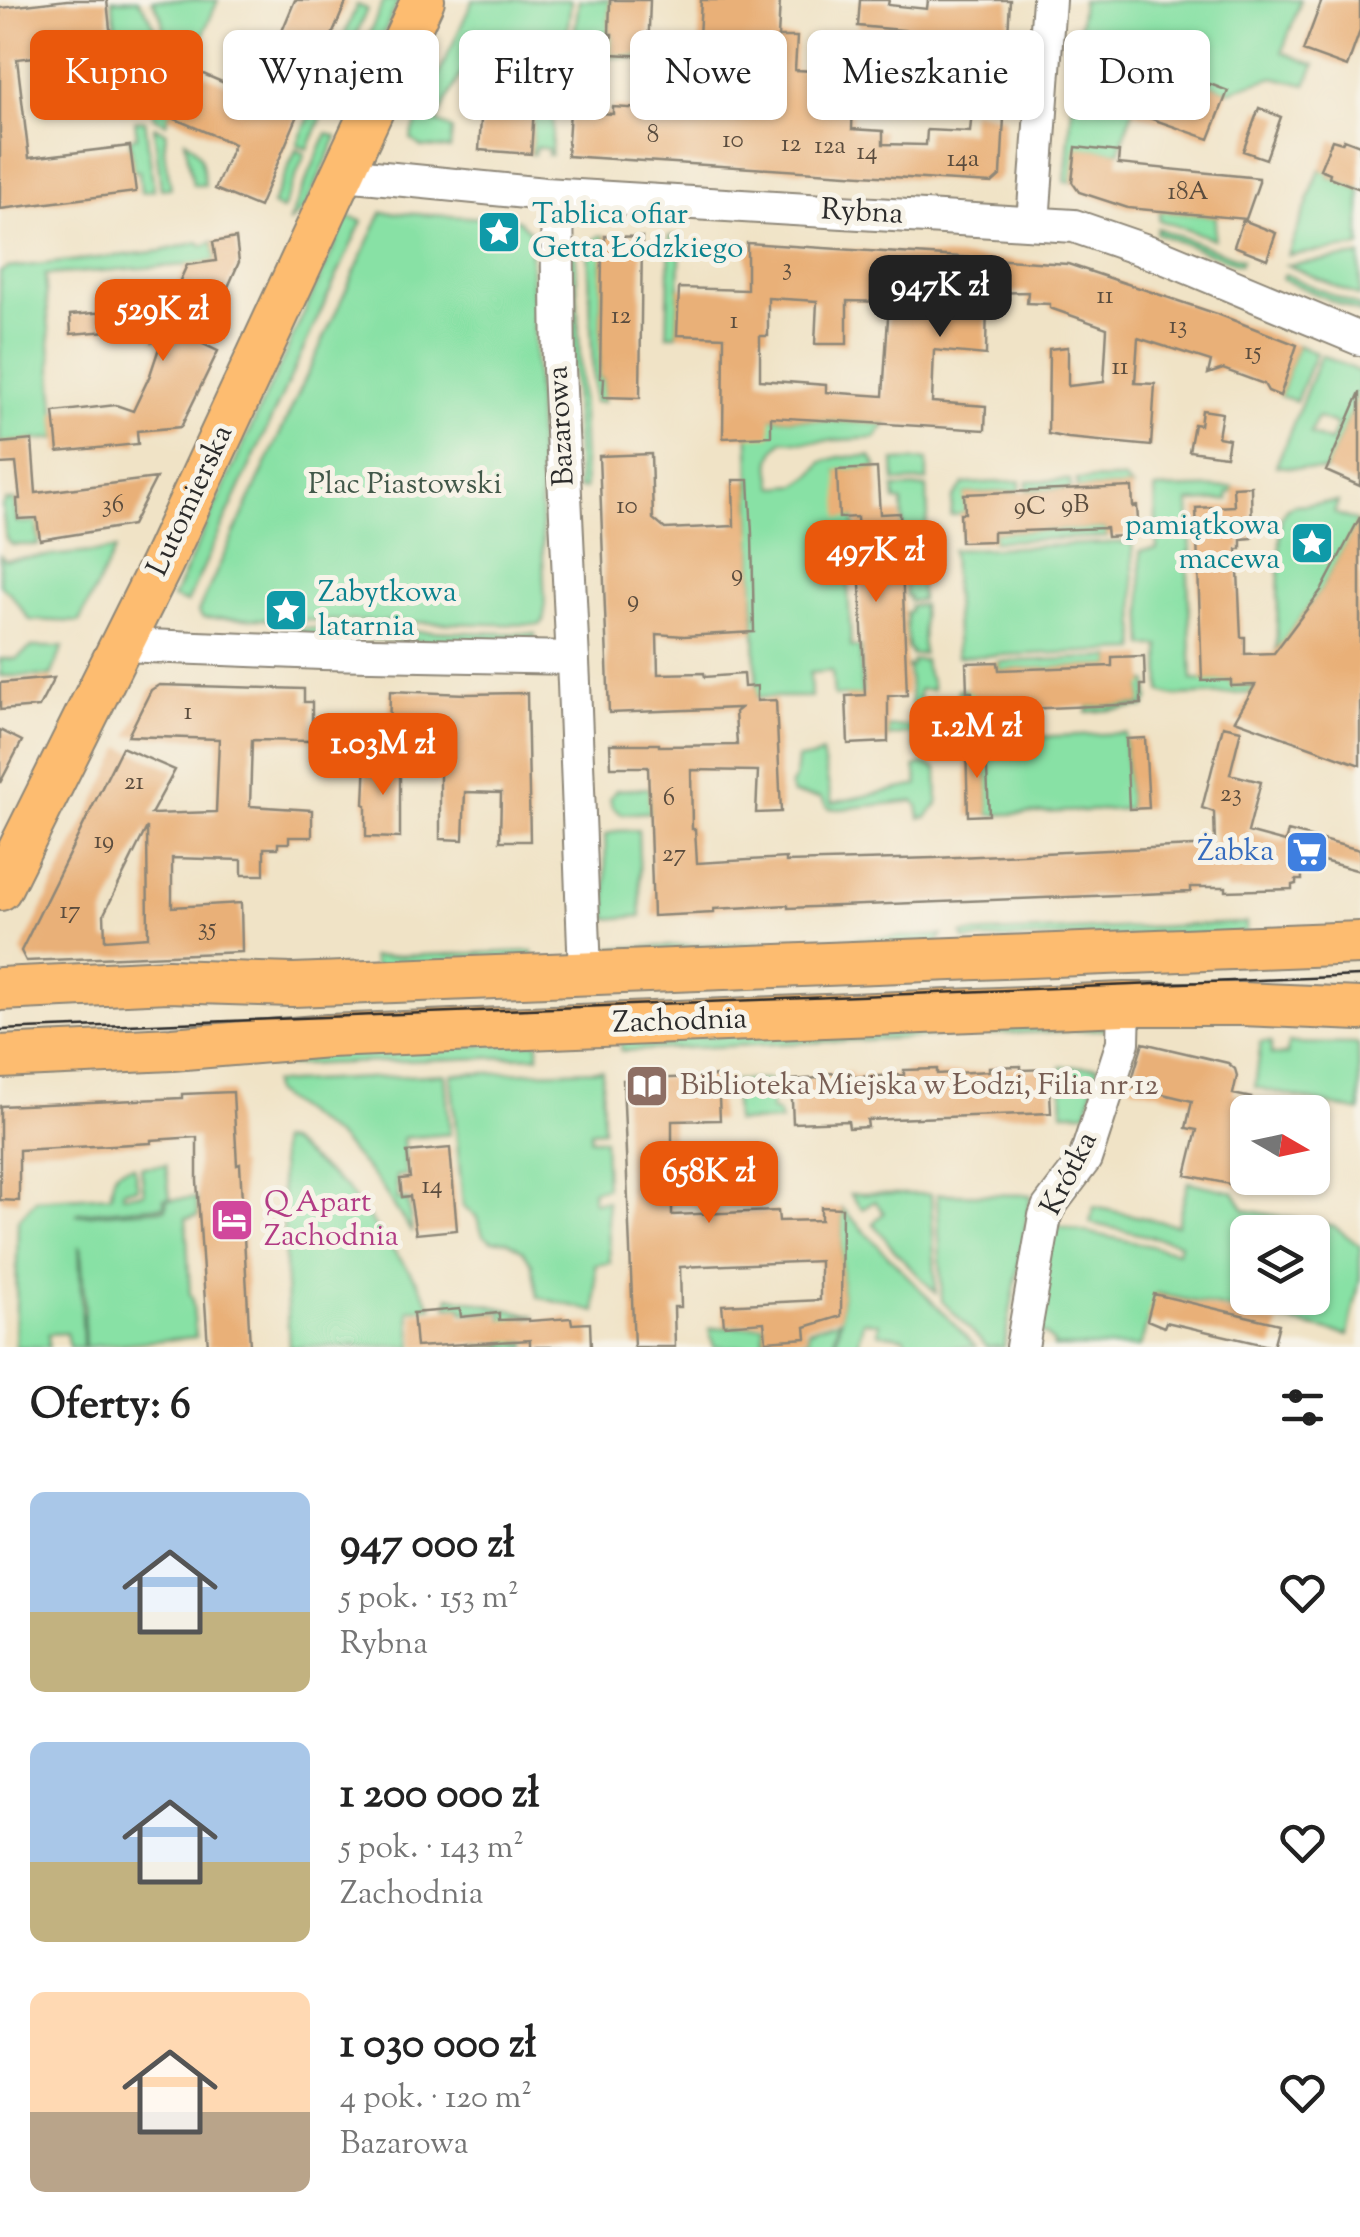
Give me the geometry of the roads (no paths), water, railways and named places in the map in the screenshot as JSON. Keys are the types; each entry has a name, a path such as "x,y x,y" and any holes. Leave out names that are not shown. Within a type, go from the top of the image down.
{"main road":[{"name":"Lutomierska","path":"0,889 122,644 423,0"},
{"name":"Zachodnia","path":"0,989 168,981 293,985 1360,943"},
{"name":"Zachodnia","path":"0,1057 314,1037 1124,1004 1360,1009"}],"street":[{"path":"1033,223 1050,0"},
{"name":"Rybna","path":"344,174 557,195 1074,226 1100,233 1360,339"},
{"name":"Bazarowa","path":"557,195 559,369 584,973"},
{"path":"122,644 573,658"},
{"name":"Krótka","path":"1022,1347 1045,1216 1085,1158 1092,1140 1122,1042 1124,1004"}],"tram line":[{"path":"0,1030 1360,976"}],"place":[{"name":"Tablica ofiar Getta Łódzkiego","path":"499,232"},
{"name":"pamiątkowa macewa","path":"1312,543"},
{"name":"Zabytkowa latarnia","path":"286,610"},
{"name":"Żabka","path":"1307,852"},
{"name":"Biblioteka Miejska w Łodzi, Filia nr 12","path":"647,1086"},
{"name":"Q Apart Zachodnia","path":"232,1220"}],"park label":[{"name":"Plac Piastowski","path":"405,485"}]}
